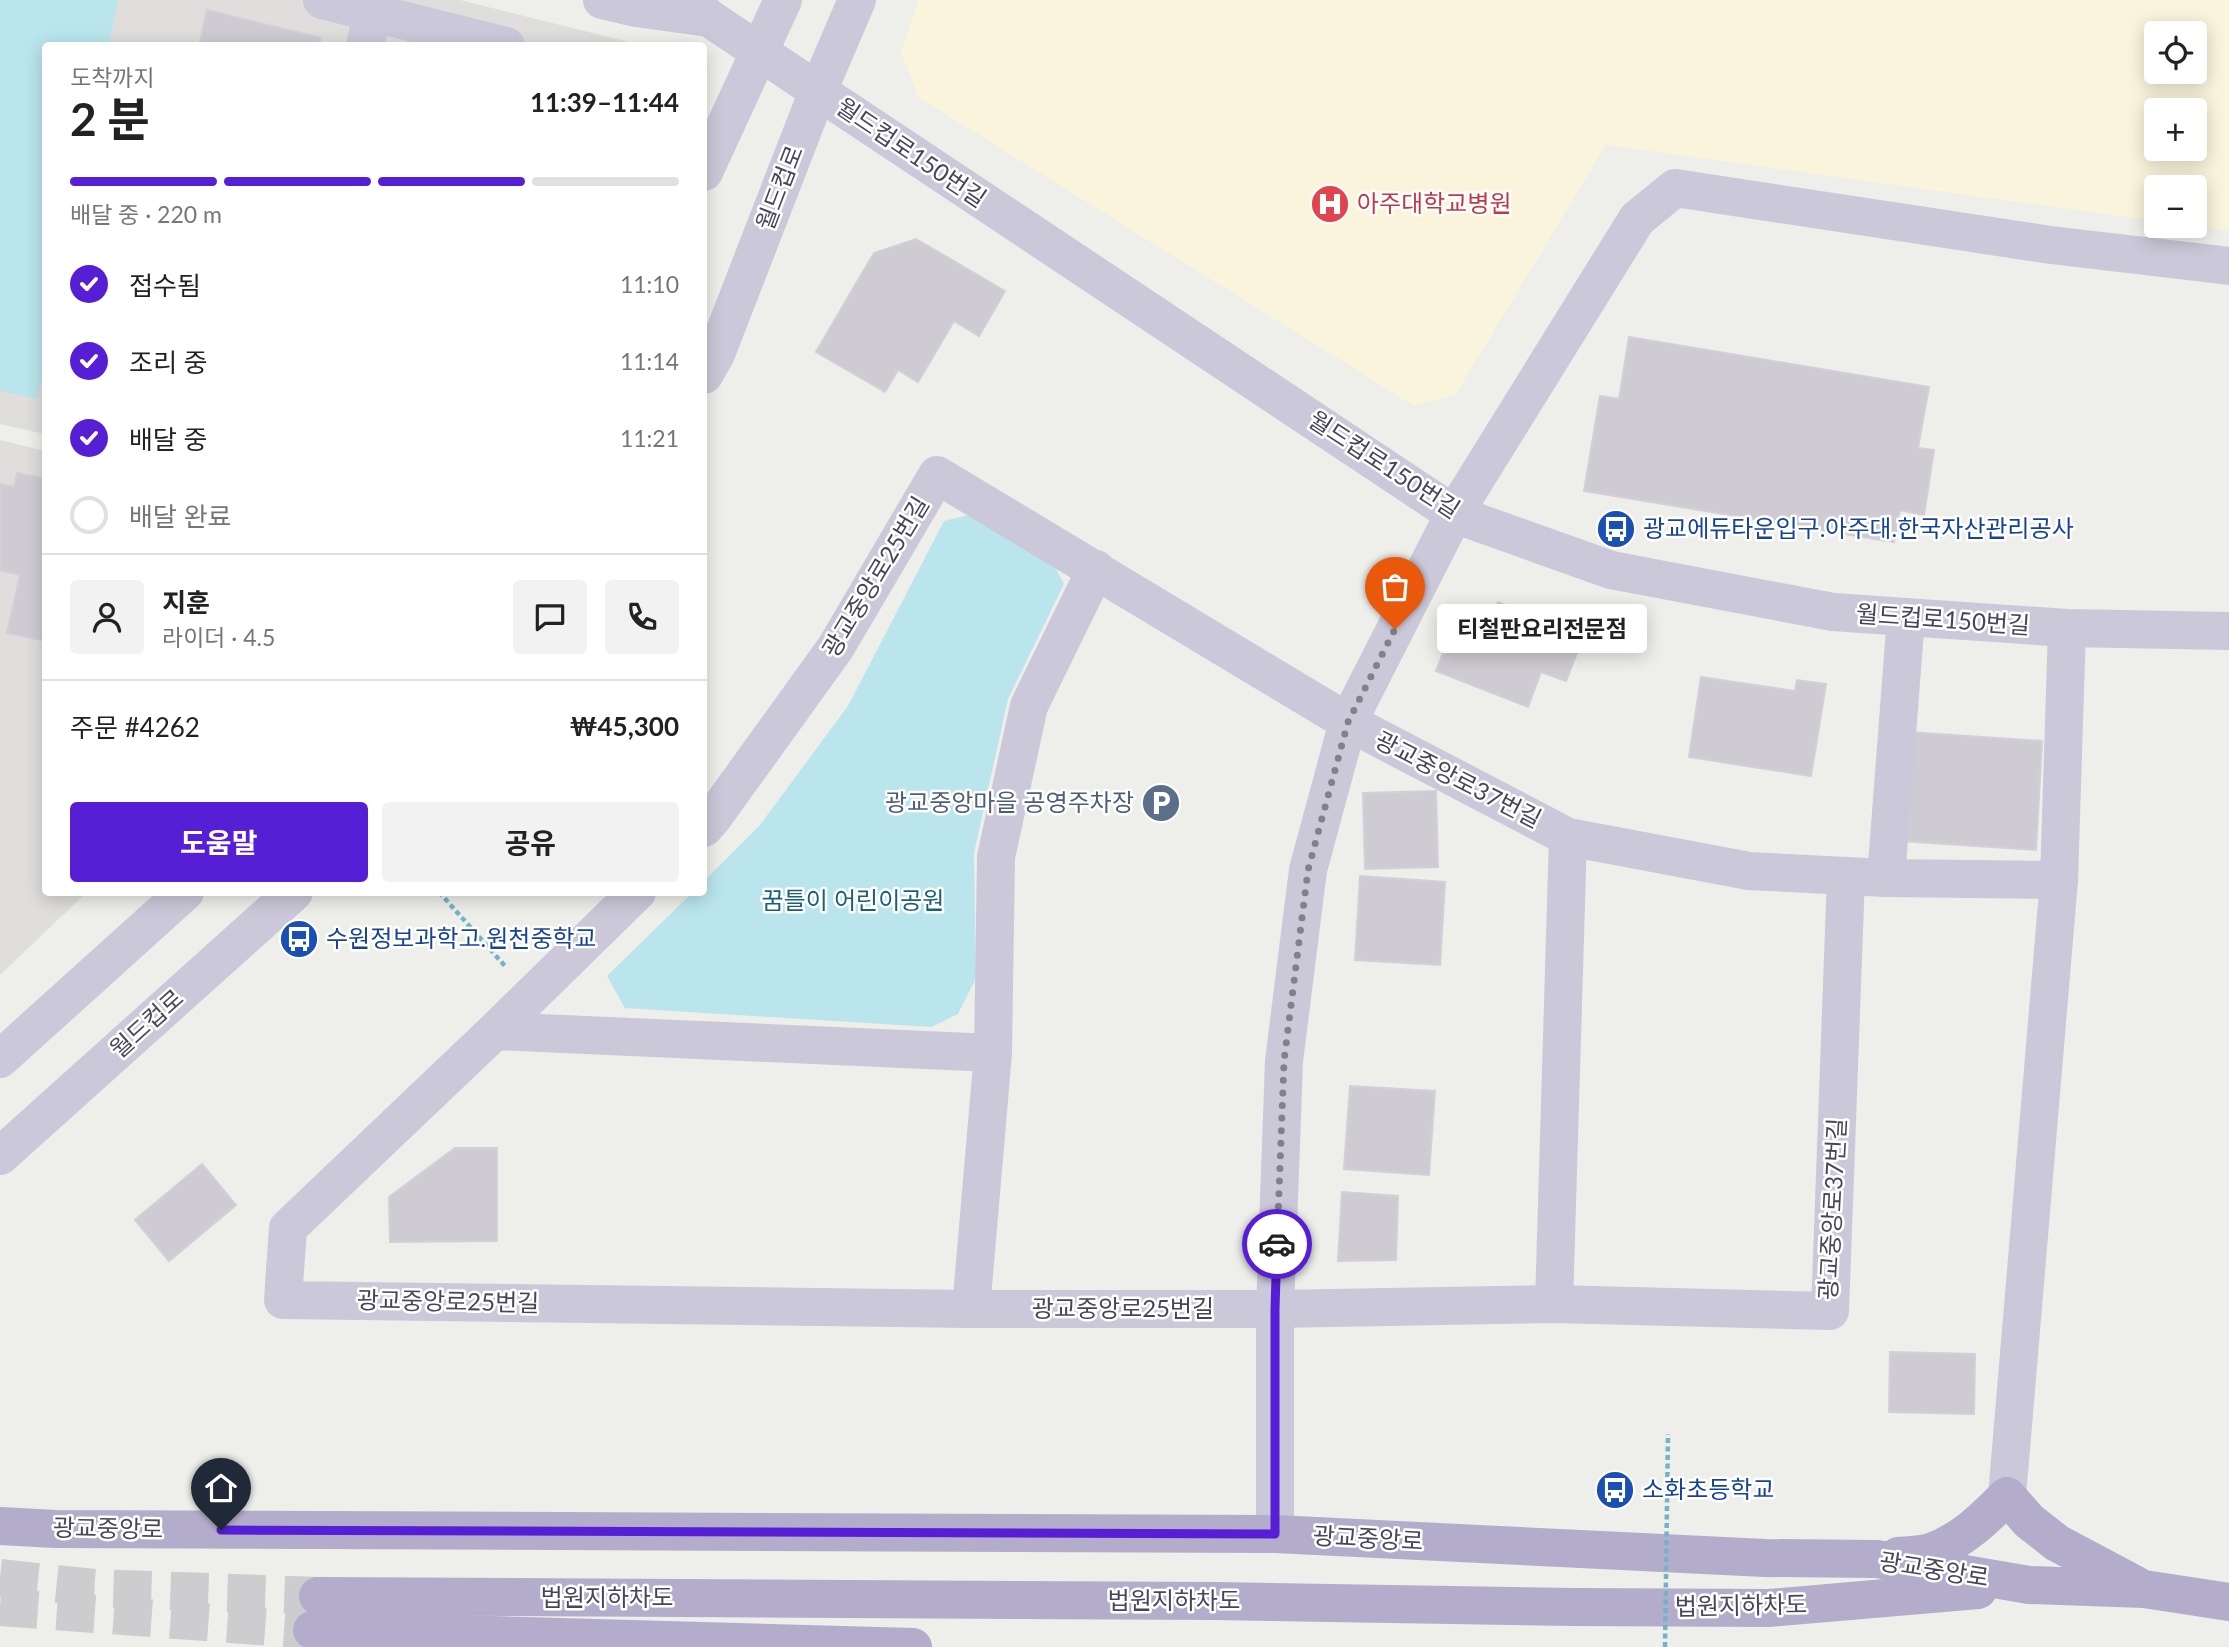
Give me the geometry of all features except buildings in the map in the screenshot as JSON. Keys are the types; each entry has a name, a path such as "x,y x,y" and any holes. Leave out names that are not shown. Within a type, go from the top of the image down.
{"main road":[{"path":"1877,1559 1929,1553 1954,1542 2007,1496 2029,1521 2057,1543 2144,1589"},
{"name":"광교중앙로","path":"0,1526 55,1529 1275,1534 1765,1558 1877,1559 2029,1585 2144,1589 2229,1602"},
{"name":"법원지하차도","path":"914,1647 315,1613 1216,1601 1574,1608 1769,1608 2029,1585"}],"street":[{"path":"322,0 369,29 474,42"},
{"path":"602,0 636,8 699,9"},
{"path":"707,166 783,0"},
{"name":"월드컵로","path":"707,370 716,354 818,91 857,0"},
{"name":"월드컵로150번길","path":"699,9 1454,514 1611,570 1833,612 2067,628 2229,631"},
{"path":"1275,1534 1275,1309 1284,1061 1308,870 1348,722 1454,514 1637,219 1675,188 2051,245 2229,266"},
{"name":"광교중앙로25번길","path":"707,825 836,647 937,475 1348,722"},
{"path":"971,1308 993,1053 996,857 1029,706 1096,569"},
{"path":"1886,878 1906,617"},
{"path":"2007,1496 2060,880 2067,628"},
{"name":"광교중앙로37번길","path":"1348,722 1568,837 1749,871 1886,878 2060,880"},
{"name":"광교중앙로37번길","path":"1554,1304 1568,837"},
{"name":"광교중앙로37번길","path":"1275,1309 1554,1304 1830,1311 1846,876"},
{"path":"0,1059 181,896"},
{"name":"월드컵로","path":"0,1156 290,896"},
{"name":"광교중앙로25번길","path":"633,896 288,1228 283,1300 1275,1309"},
{"path":"495,1031 993,1053"},
{"path":"0,1510 55,1529"}],"path":[{"path":"443,896 532,995"},
{"path":"1665,1647 1668,1434"}],"shaded area":[{"path":"0,0 460,0 629,42 42,42 42,433 0,424"},
{"name":"아주대학교병원","path":"919,0 2229,0 2229,231 2207,228 2207,175 2144,175 2144,219 1606,145 1456,394 1414,406 918,97 901,52"},
{"path":"0,440 42,450 42,896 83,896 0,975"}],"green space":[{"path":"0,0 118,0 110,42 42,42 42,376 37,399 0,391"},
{"name":"꿈틀이 어린이공원","path":"973,514 1051,559 1064,584 1008,699 974,853 976,978 958,1014 931,1027 625,1008 607,976 689,896 707,896 707,878 760,825 848,706 944,521"}],"tunnel":[{"path":"0,1578 94,1588 318,1596"},
{"path":"0,1607 312,1630"}],"way so far":[{"path":"1277,1244 1284,1061 1308,870 1348,722 1395,629"}],"place":[{"name":"아주대학교병원","path":"1330,204"},
{"name":"광교에듀타운입구.아주대.한국자산관리공사","path":"1616,529"},
{"name":"티철판요리전문점","path":"1395,629"},
{"name":"광교중앙마을 공영주차장","path":"1161,803"},
{"name":"수원정보과학고.원천중학교","path":"299,939"},
{"name":"소화초등학교","path":"1615,1490"}],"route":[{"path":"221,1530 1275,1534 1277,1244"}]}
